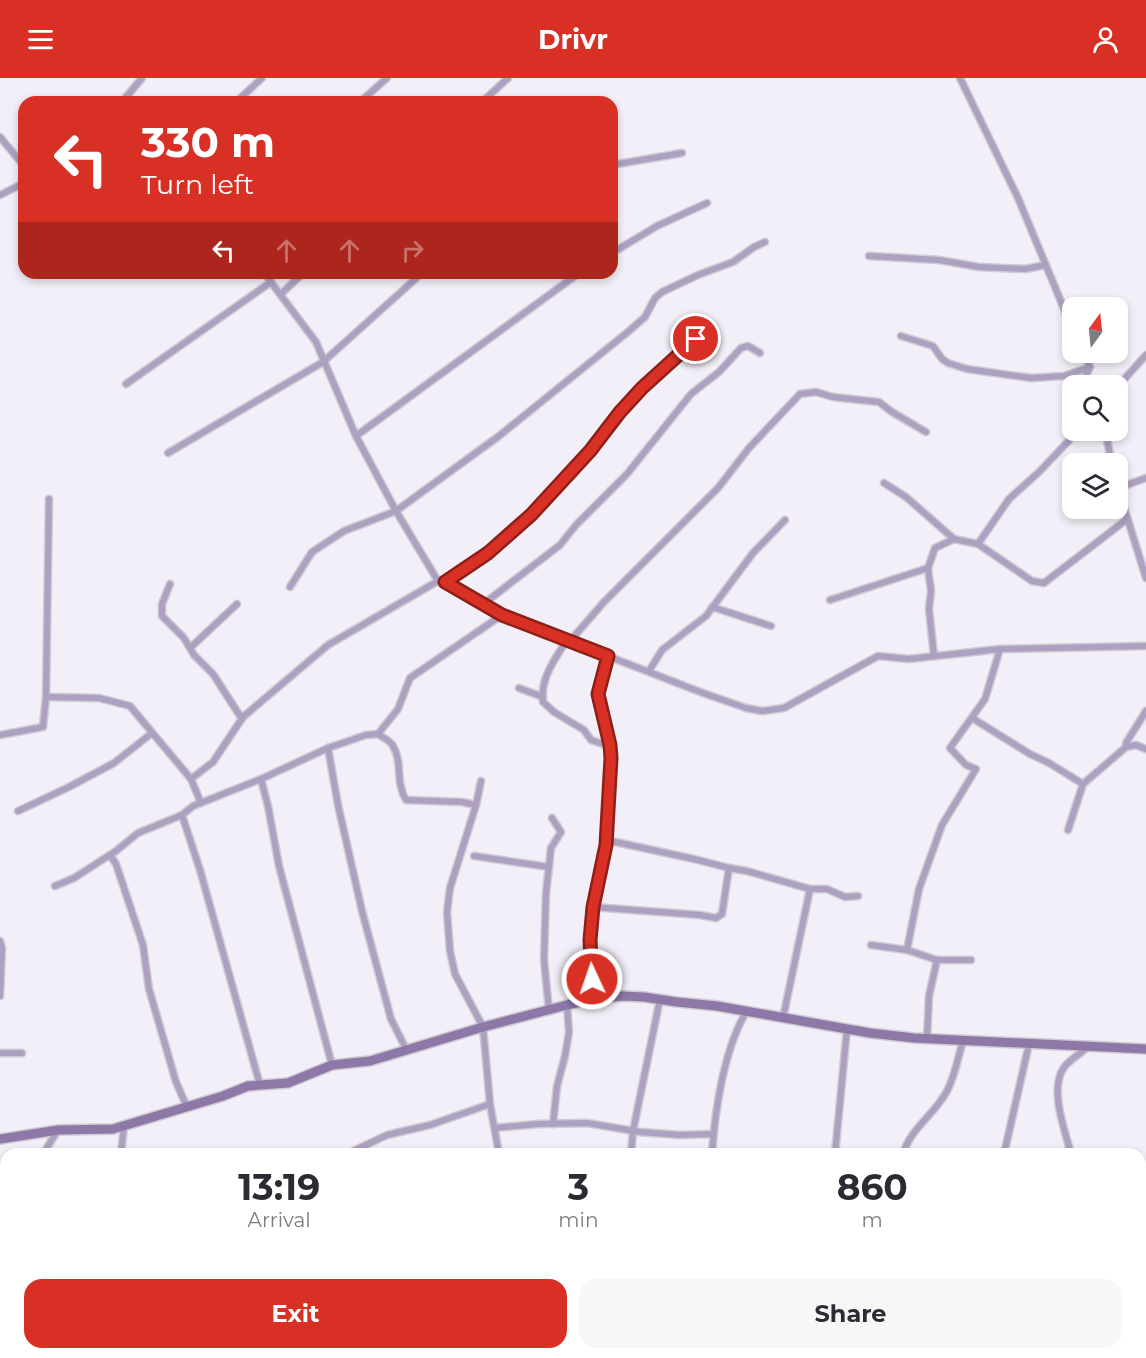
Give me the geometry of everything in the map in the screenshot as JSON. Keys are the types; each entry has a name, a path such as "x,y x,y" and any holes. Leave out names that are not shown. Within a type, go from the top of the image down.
{"street":[{"path":"127,96 142,78"},
{"path":"242,96 262,78"},
{"path":"367,96 387,78"},
{"path":"488,96 508,78"},
{"path":"960,78 1018,198 1062,304"},
{"path":"0,137 18,159"},
{"path":"618,164 682,153"},
{"path":"0,195 18,186"},
{"path":"618,249 657,226 707,203"},
{"path":"290,587 312,552 344,531 396,511 499,436 645,317 655,298 662,292 698,275 734,262 765,242"},
{"path":"869,256 939,260 979,267 1025,269 1046,265"},
{"path":"269,279 316,342 356,436 396,511 441,581 502,615 703,693 762,711 784,708 878,657 909,659 1000,649 1146,646"},
{"path":"281,294 297,279"},
{"path":"168,453 323,362 415,279"},
{"path":"356,436 571,279"},
{"path":"126,384 271,282"},
{"path":"901,336 933,346 942,359 967,369 1031,378 1064,376 1090,367"},
{"path":"191,779 213,762 242,718 328,645 488,553 531,515 590,451 635,396 696,339"},
{"path":"482,605 560,545 576,525 627,474 691,394 719,372 741,348 748,345 760,353"},
{"path":"1128,375 1146,355"},
{"path":"1088,363 1090,367"},
{"path":"1086,375 1090,367"},
{"path":"608,740 603,744 591,740 584,730 563,719 543,702 550,668 568,641 718,488 755,442 801,394 816,392 833,397 879,402 926,432"},
{"path":"978,544 1008,499 1040,472 1069,441"},
{"path":"1128,484 1146,478"},
{"path":"884,483 906,497 954,539 978,544 1032,581 1044,583 1126,520 1146,578"},
{"path":"0,735 43,727 46,697 49,499"},
{"path":"649,671 662,650 699,622 753,553 785,520"},
{"path":"934,656 928,568 935,548 954,539"},
{"path":"830,600 928,568"},
{"path":"170,584 162,604 162,616 184,638 194,655 213,674 242,718"},
{"path":"190,648 237,604"},
{"path":"712,607 771,626"},
{"path":"378,734 398,709 410,678 502,615"},
{"path":"907,950 919,889 942,825 976,769 966,765 950,748 985,699 1000,649"},
{"path":"593,999 590,940 593,907 606,840 611,758 598,694 608,656"},
{"path":"519,688 543,697"},
{"path":"46,697 99,698 130,706 191,779 201,803"},
{"path":"1126,747 1126,743 1146,711"},
{"path":"972,717 1083,784"},
{"path":"18,811 114,763 152,733"},
{"path":"55,886 74,878 110,855 138,833 328,748 366,735 378,734 393,744 399,789 406,800 462,802 476,805"},
{"path":"1068,830 1083,784 1126,747 1136,745 1146,749"},
{"path":"328,748 338,805 362,911 391,1019 407,1051"},
{"path":"261,779 279,866 332,1065"},
{"path":"480,782 476,805 452,880 447,912 450,951 455,974 483,1027 490,1104 499,1148"},
{"path":"182,815 200,870 260,1085"},
{"path":"549,1010 544,960 546,893 551,848 561,832 552,818"},
{"path":"606,840 694,859 810,889 827,889 845,897 858,896"},
{"path":"110,855 116,864 143,945 152,998 176,1082 187,1107"},
{"path":"474,856 549,867"},
{"path":"593,907 716,918 722,914 729,868"},
{"path":"783,1018 810,889"},
{"path":"0,941 3,948 0,996"},
{"path":"871,945 907,950 937,960 971,960"},
{"path":"927,1039 929,996 937,960"},
{"path":"0,1139 58,1130 113,1129 223,1096 248,1086 288,1083 332,1065 370,1061 483,1027 567,1005 623,996 717,1006 847,1029 927,1039 1146,1049"},
{"path":"632,1148 660,999"},
{"path":"553,1124 569,1032 567,1005"},
{"path":"712,1148 722,1087 735,1030 746,1012"},
{"path":"837,1148 847,1029"},
{"path":"906,1148 913,1134 923,1125 947,1091 963,1041"},
{"path":"1005,1148 1029,1044"},
{"path":"1069,1148 1058,1105 1059,1084 1065,1066 1088,1047"},
{"path":"0,1053 22,1053"},
{"path":"360,1148 387,1135 430,1125 490,1104"},
{"path":"495,1128 587,1124 681,1135 713,1134"},
{"path":"122,1148 124,1126"},
{"path":"47,1148 58,1130"}],"route":[{"path":"592,979 590,940 596,889 606,845 611,758 598,694 608,656 502,615 445,582 488,553 531,515 590,451 642,388 696,339"}]}
